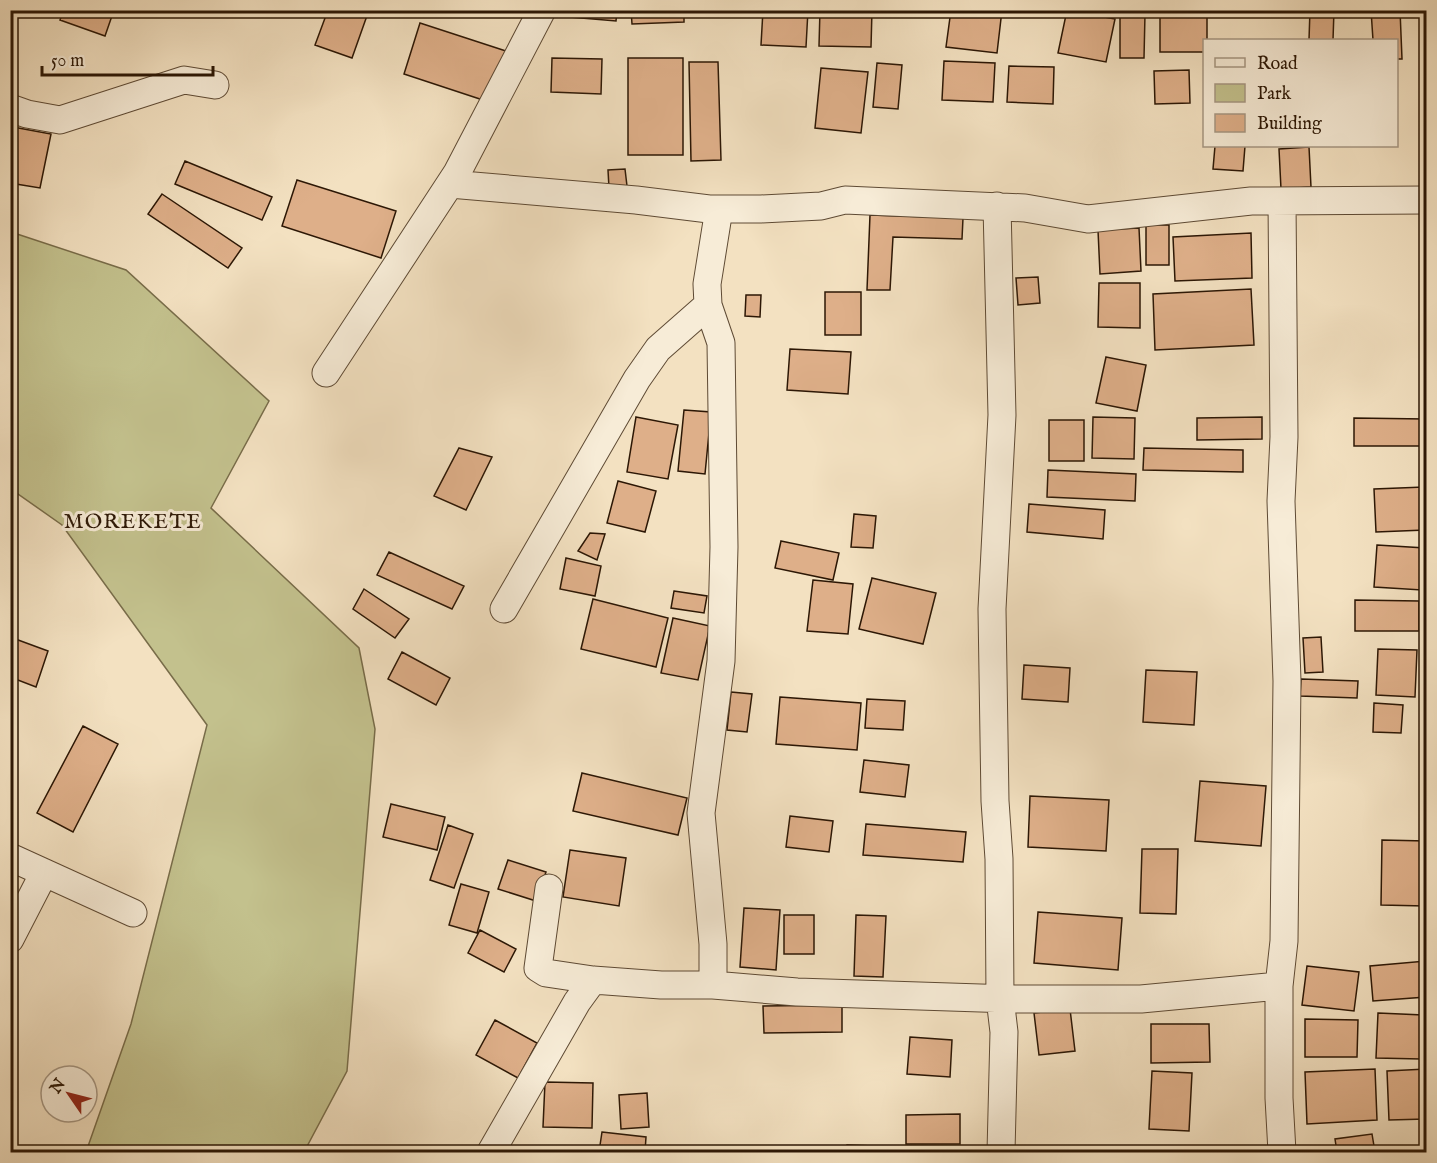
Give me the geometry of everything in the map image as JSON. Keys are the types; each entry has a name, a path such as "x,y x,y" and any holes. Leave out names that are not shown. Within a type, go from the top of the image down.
{"street":[{"path":"326,373 450,184 542,10"},
{"path":"10,108 27,114 60,120 184,81 215,85"},
{"path":"450,184 719,209 761,210 821,206 845,200 1025,208 1088,219 1251,201 1426,200"},
{"path":"1282,201 1284,437 1281,501 1287,681 1284,941 1279,986 1279,1098 1282,1152"},
{"path":"997,206 1002,415 992,630 995,801 999,859 1000,998 1004,1032 1001,1152"},
{"path":"713,985 712,934 701,813 721,662 724,547 721,343 708,305 707,284 719,209"},
{"path":"504,609 637,379 658,349 708,305"},
{"path":"10,857 133,913"},
{"path":"10,939 44,873"},
{"path":"549,888 538,968 546,973 593,980 661,985 713,985 797,992 1000,998 1141,999 1279,986"},
{"path":"491,1152 577,1002 593,980"}],"green space":[{"path":"11,232 126,270 269,401 211,508 359,648 375,729 347,1071 304,1152 86,1152 96,1124 99,1124 99,1115 131,1024 207,725 62,525 11,489"}],"building":[{"path":"64,10 114,10 105,36 60,20"},
{"path":"328,10 369,10 352,58 315,45"},
{"path":"571,10 617,10 616,21 570,17"},
{"path":"631,10 684,10 684,22 632,24"},
{"path":"763,10 808,10 806,47 761,45"},
{"path":"820,10 872,10 871,47 819,46"},
{"path":"951,10 1002,10 997,53 946,47"},
{"path":"1067,10 1115,19 1106,62 1058,53"},
{"path":"1160,10 1207,10 1207,39 1203,39 1203,52 1160,52"},
{"path":"1310,10 1334,10 1333,39 1309,39"},
{"path":"1371,10 1400,10 1402,59 1398,59 1398,39 1373,39"},
{"path":"1120,13 1145,14 1144,58 1120,58"},
{"path":"420,23 509,52 492,103 404,74"},
{"path":"552,58 602,59 601,94 551,92"},
{"path":"628,58 683,58 683,155 628,155"},
{"path":"944,61 995,63 993,102 942,100"},
{"path":"689,62 718,62 721,160 691,161"},
{"path":"877,63 902,65 898,109 873,107"},
{"path":"1009,66 1054,67 1053,104 1007,102"},
{"path":"821,68 868,72 861,133 815,128"},
{"path":"1189,70 1190,103 1155,104 1154,71"},
{"path":"13,127 51,134 40,188 10,183 10,140"},
{"path":"1215,147 1245,147 1243,171 1213,169"},
{"path":"1309,147 1311,187 1281,189 1279,149"},
{"path":"185,161 272,197 262,220 175,184"},
{"path":"625,169 627,186 609,188 608,170"},
{"path":"297,180 396,211 381,258 282,226"},
{"path":"162,194 242,248 228,268 148,214"},
{"path":"870,215 963,218 962,239 893,237 890,290 867,290"},
{"path":"1146,225 1169,225 1169,265 1146,265"},
{"path":"1139,228 1141,271 1100,274 1098,230"},
{"path":"1251,233 1252,278 1175,281 1173,237"},
{"path":"1038,277 1040,303 1018,305 1016,278"},
{"path":"1099,283 1140,283 1140,328 1098,327"},
{"path":"1251,289 1254,345 1155,350 1153,294"},
{"path":"825,292 861,292 861,335 825,335"},
{"path":"746,295 761,295 760,317 745,316"},
{"path":"790,349 851,352 848,394 787,390"},
{"path":"1106,357 1146,365 1137,411 1096,403"},
{"path":"684,410 711,412 705,474 678,471"},
{"path":"636,417 678,425 668,479 627,472"},
{"path":"1093,417 1135,418 1134,459 1092,458"},
{"path":"1262,417 1262,439 1197,440 1197,418"},
{"path":"1354,418 1425,419 1424,446 1354,446"},
{"path":"1049,420 1084,420 1084,461 1049,461"},
{"path":"459,448 492,457 466,510 434,496"},
{"path":"1144,448 1243,450 1243,472 1143,470"},
{"path":"1048,470 1136,474 1135,501 1047,497"},
{"path":"618,481 656,491 645,532 607,523"},
{"path":"1424,487 1425,530 1376,532 1374,489"},
{"path":"1029,504 1105,510 1103,539 1027,532"},
{"path":"854,514 876,516 873,548 851,547"},
{"path":"590,533 605,534 597,560 578,551"},
{"path":"781,541 839,553 833,580 775,568"},
{"path":"1377,545 1425,548 1422,590 1374,587"},
{"path":"389,552 464,586 452,609 377,575"},
{"path":"566,558 601,566 595,596 560,589"},
{"path":"872,578 936,593 923,644 859,629"},
{"path":"813,580 853,584 848,634 807,631"},
{"path":"364,589 409,619 395,638 353,609"},
{"path":"674,591 707,596 704,613 671,608"},
{"path":"593,599 668,618 656,667 581,649"},
{"path":"1355,600 1419,601 1419,631 1355,631"},
{"path":"673,618 710,626 698,680 661,673"},
{"path":"10,637 48,651 36,687 10,677"},
{"path":"1321,637 1323,672 1305,673 1303,638"},
{"path":"1378,649 1417,650 1415,697 1376,695"},
{"path":"402,652 450,678 436,705 388,679"},
{"path":"1024,665 1070,668 1068,702 1022,699"},
{"path":"1146,670 1197,672 1194,725 1143,722"},
{"path":"1301,679 1358,681 1357,698 1300,696"},
{"path":"731,692 752,694 747,732 727,730"},
{"path":"780,697 861,703 857,750 776,744"},
{"path":"867,699 905,701 903,730 865,728"},
{"path":"1374,703 1403,705 1401,733 1373,732"},
{"path":"83,726 118,744 73,832 37,813"},
{"path":"864,760 909,765 905,797 860,792"},
{"path":"582,773 687,798 678,835 573,811"},
{"path":"1200,781 1266,786 1261,846 1195,841"},
{"path":"1030,796 1109,800 1106,851 1028,847"},
{"path":"391,804 445,817 437,850 383,837"},
{"path":"790,816 833,821 829,852 786,847"},
{"path":"866,824 966,832 963,862 863,855"},
{"path":"448,825 473,834 454,888 430,880"},
{"path":"1382,840 1426,841 1425,906 1381,905"},
{"path":"1142,849 1178,849 1176,914 1140,913"},
{"path":"570,850 626,858 619,906 563,897"},
{"path":"508,860 546,872 536,901 498,889"},
{"path":"461,884 489,892 477,933 449,925"},
{"path":"744,908 780,910 776,970 740,967"},
{"path":"1038,912 1122,918 1118,970 1034,963"},
{"path":"784,915 814,915 814,954 784,954"},
{"path":"856,915 886,916 883,977 854,976"},
{"path":"480,930 516,949 504,972 468,953"},
{"path":"1426,961 1426,997 1373,1001 1370,966"},
{"path":"1307,966 1359,972 1354,1011 1302,1005"},
{"path":"842,1005 842,1032 764,1033 763,1006"},
{"path":"1070,1009 1075,1051 1039,1055 1034,1013"},
{"path":"1378,1013 1423,1015 1421,1059 1376,1058"},
{"path":"1305,1019 1358,1020 1357,1057 1305,1057"},
{"path":"495,1020 537,1043 518,1078 476,1055"},
{"path":"1151,1024 1209,1024 1210,1062 1151,1063"},
{"path":"910,1037 952,1040 950,1077 907,1074"},
{"path":"1375,1069 1377,1120 1307,1124 1305,1072"},
{"path":"1426,1069 1426,1119 1389,1120 1387,1071"},
{"path":"1152,1071 1192,1073 1189,1131 1149,1129"},
{"path":"545,1082 593,1083 592,1128 543,1127"},
{"path":"647,1093 649,1127 621,1129 619,1095"},
{"path":"960,1114 960,1144 906,1144 906,1115"},
{"path":"602,1132 646,1137 645,1152 599,1152"},
{"path":"1372,1134 1375,1152 1337,1152 1335,1139"},
{"path":"847,1145 901,1147 900,1152 846,1152"}],"district":[{"name":"MOREKETE","path":"133,521"}]}
